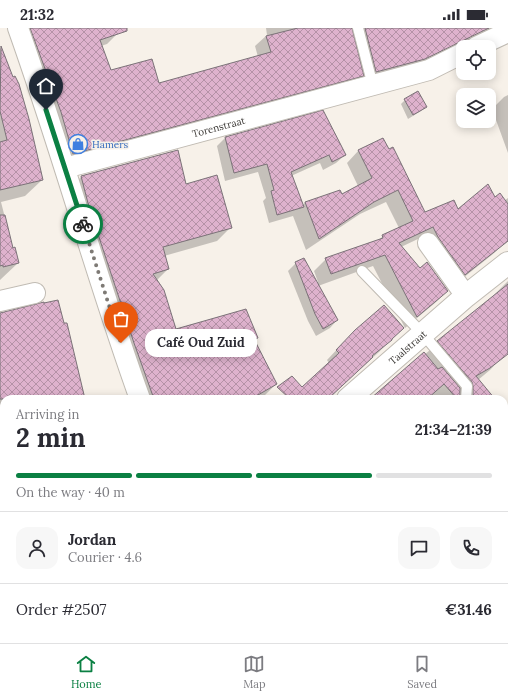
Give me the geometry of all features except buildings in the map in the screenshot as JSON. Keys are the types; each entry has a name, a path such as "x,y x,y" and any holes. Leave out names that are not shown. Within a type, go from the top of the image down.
{"street":[{"path":"18,28 139,395"},
{"path":"491,40 508,32"},
{"name":"Torenstraat","path":"64,168 373,86 429,70 456,56"},
{"path":"428,243 466,296"},
{"name":"Taalstraat","path":"353,395 466,296 508,263"},
{"path":"0,301 35,293"}],"lane":[{"path":"358,28 373,86"},
{"path":"362,271 423,334 467,386 466,395"}],"way so far":[{"path":"83,224 98,275 121,343"}],"place":[{"name":"Hamers","path":"78,144"},
{"name":"Café Oud Zuid","path":"121,343"}],"route":[{"path":"46,110 83,224"}]}
